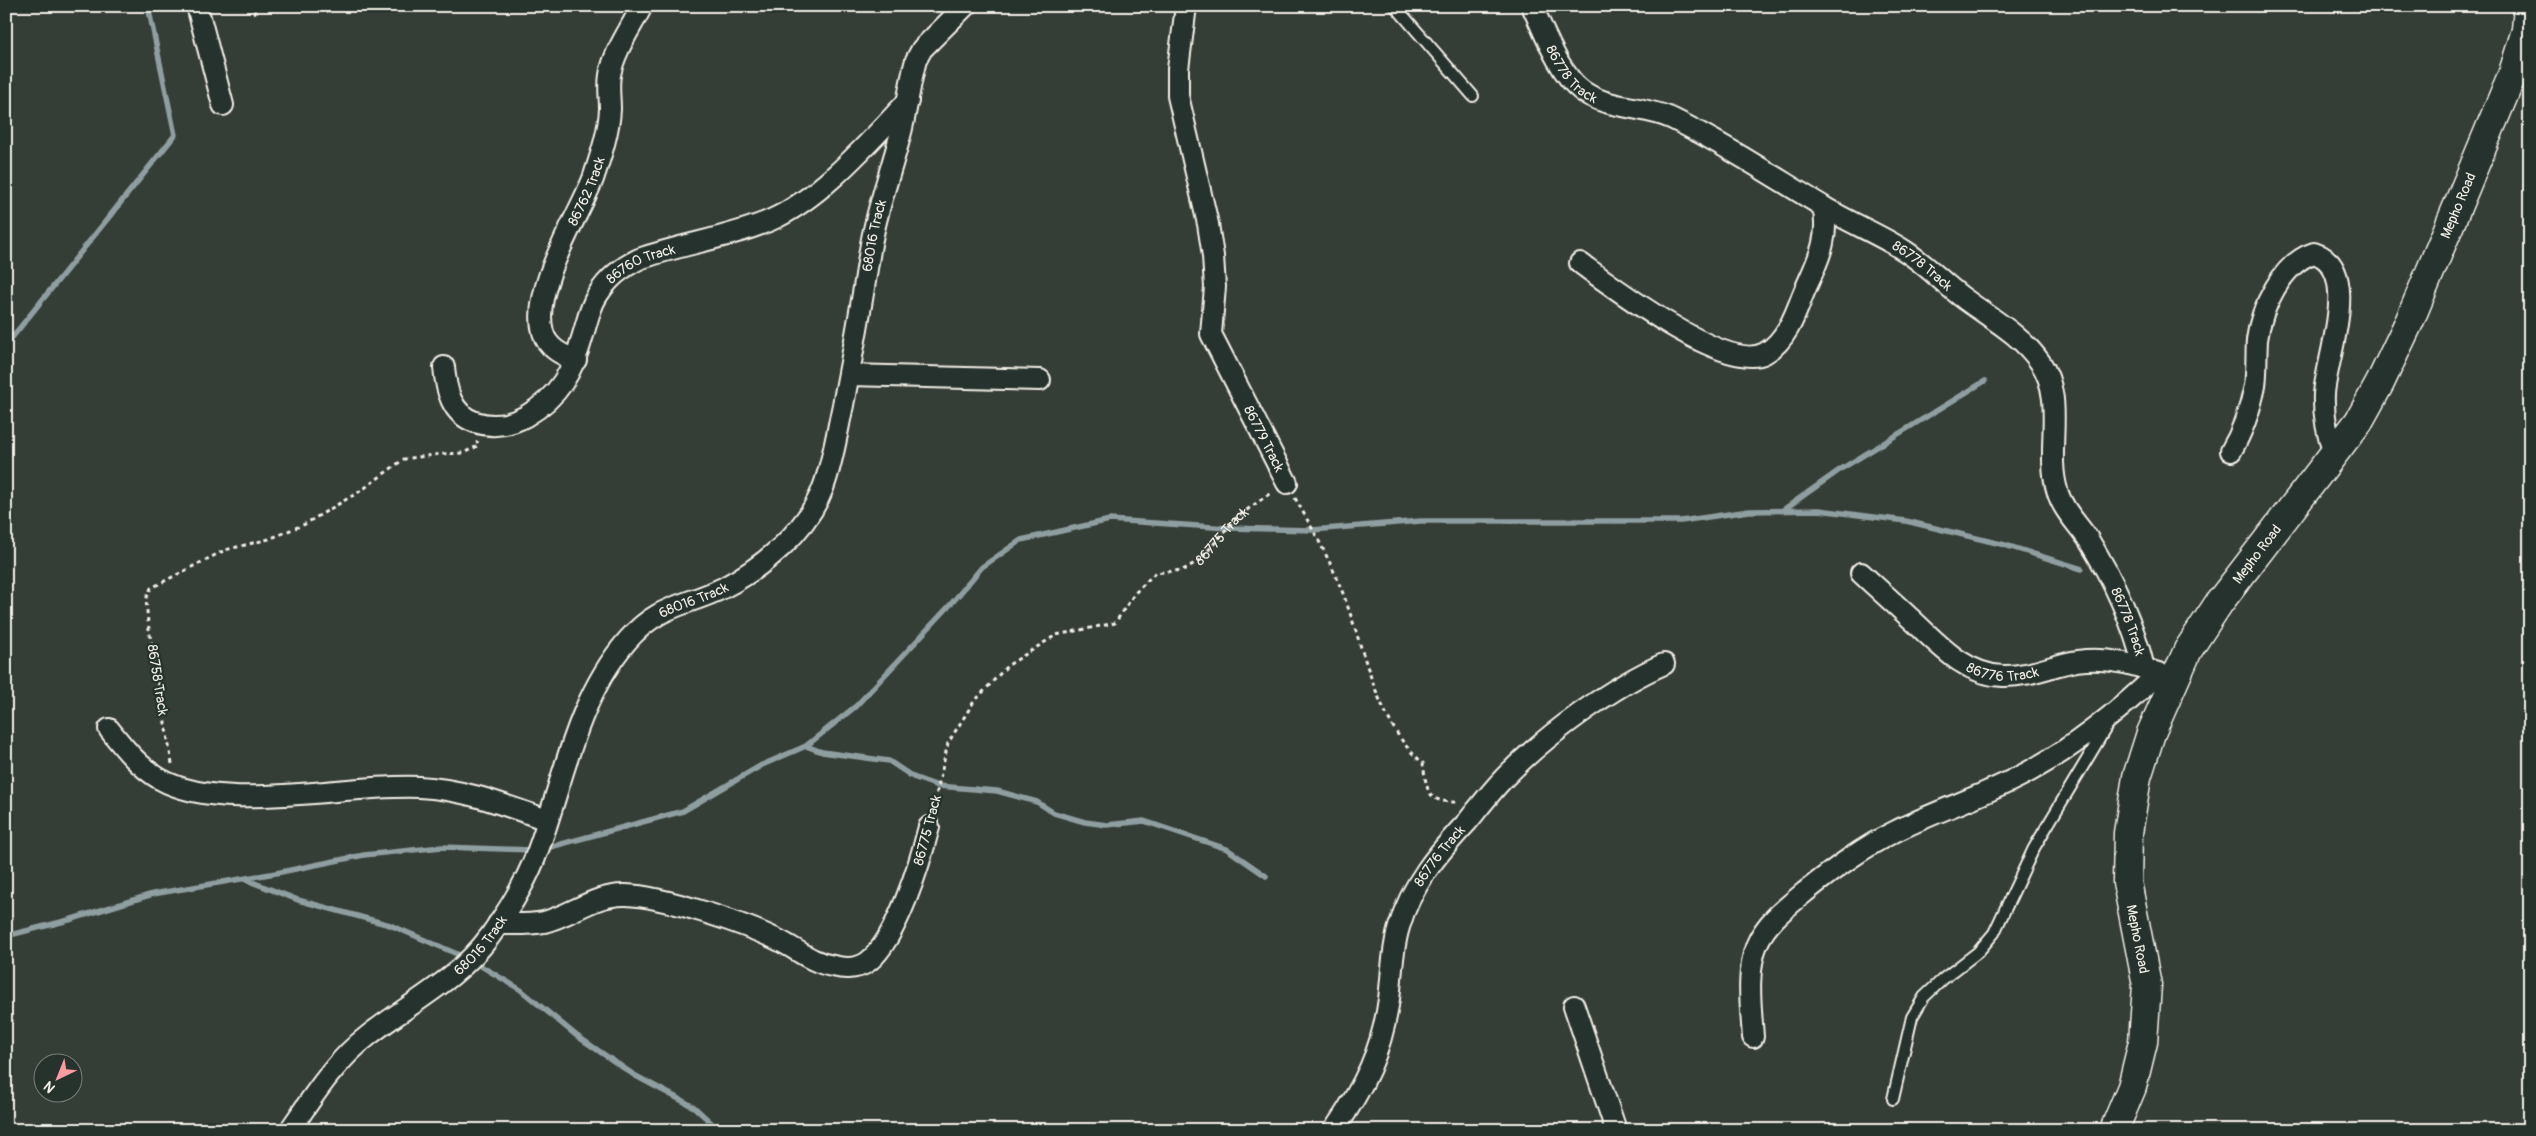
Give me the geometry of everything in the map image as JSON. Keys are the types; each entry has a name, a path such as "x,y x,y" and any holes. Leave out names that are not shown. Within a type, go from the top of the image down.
{"street":[{"path":"198,6 222,105"},
{"name":"86762 Track","path":"576,360 556,351 548,344 543,333 541,318 545,290 593,177 607,127 610,76 614,60 642,6"},
{"name":"68016 Track","path":"290,1130 330,1072 348,1052 368,1035 452,976 471,960 498,924 524,881 538,850 566,759 592,694 626,642 646,622 668,608 721,589 745,575 768,558 794,533 811,511 823,489 834,446 849,376 877,213 900,140 909,99 912,73 922,49 965,6"},
{"name":"86779 Track","path":"1186,6 1178,69 1178,96 1208,224 1213,256 1215,287 1210,321 1211,334 1287,483"},
{"name":"86778 Track","path":"1532,6 1566,72 1578,88 1590,96 1662,114 1745,157 1823,207 1908,252 1964,299 2007,329 2040,362 2049,377 2053,400 2052,459 2059,498 2088,539 2116,590 2132,627 2159,673"},
{"name":"Mepho Road","path":"2114,1130 2132,1087 2143,1042 2147,985 2127,882 2128,833 2140,768 2151,732 2159,673 2188,650 2220,603 2334,454 2367,406 2410,320 2513,73 2526,30 2528,6"},
{"name":"86760 Track","path":"469,420 486,426 504,424 530,413 558,392 576,360 596,297 610,277 623,267 672,248 738,232 772,220 800,202 829,179 873,138 909,99"},
{"path":"1580,263 1674,327 1736,354 1752,357 1766,352 1777,342 1795,314 1826,234 1823,207"},
{"path":"2231,451 2241,435 2250,410 2255,384 2257,340 2262,317 2273,293 2287,273 2297,262 2314,253 2330,262 2339,289 2334,341 2324,392 2324,416 2334,454"},
{"path":"444,367 449,398 469,420"},
{"path":"849,376 1040,380"},
{"name":"86776 Track","path":"1861,573 1935,643 1956,659 1979,672 2002,676 2028,674 2077,661 2098,660 2159,673"},
{"name":"86776 Track","path":"1334,1130 1361,1089 1373,1062 1382,1032 1398,930 1406,904 1430,864 1514,768 1608,694 1664,664"},
{"path":"1752,1038 1751,972 1757,944 1768,924 1788,906 1846,860 1868,846 2031,771 2116,713 2159,673"},
{"path":"109,729 142,766 160,779 180,788 260,797 339,789 419,786 477,796 547,820"},
{"name":"86775 Track","path":"498,924 544,922 601,898 626,895 699,912 779,940 814,961 832,966 853,968 868,962 879,950 889,934 920,861 930,827"},
{"path":"1574,1006 1616,1130"}],"lane":[{"path":"1395,6 1473,96"},
{"path":"1893,1099 1912,1017 1924,997 1943,979 1978,952 1994,933 2050,818 2116,713"}],"path":[{"path":"254,14 256,6"},
{"name":"86758 Track","path":"180,788 170,758 148,623 146,599 151,588 225,550 269,539 304,524 362,490 404,459 463,453 478,446 469,420"},
{"name":"86779 Track","path":"1287,483 1340,585 1366,663 1386,711 1412,754 1423,763 1426,789 1434,798 1447,802 1474,801 1482,803"},
{"name":"86775 Track","path":"930,827 948,743 974,702 1006,666 1056,635 1095,625 1115,623 1135,593 1155,573 1183,570 1200,560 1237,517 1287,483"}],"waterway":[{"path":"6,345 175,135 148,6"},
{"path":"1783,510 1841,469 1985,381"},
{"path":"543,849 683,811 762,765 806,746 856,706 951,604 982,567 1021,540 1110,520 1228,528 1312,530 1421,521 1681,521 1749,511 1819,510 1906,521 2005,545 2082,569"},
{"path":"806,746 822,752 889,761 913,777 938,786 997,791 1037,802 1054,813 1085,822 1107,825 1144,821 1227,849 1266,876"},
{"path":"6,936 69,920 153,894 276,873 364,855 442,847 534,850"},
{"path":"244,879 298,900 390,925 471,960 521,990 577,1036 634,1075 694,1107 719,1130"}]}
